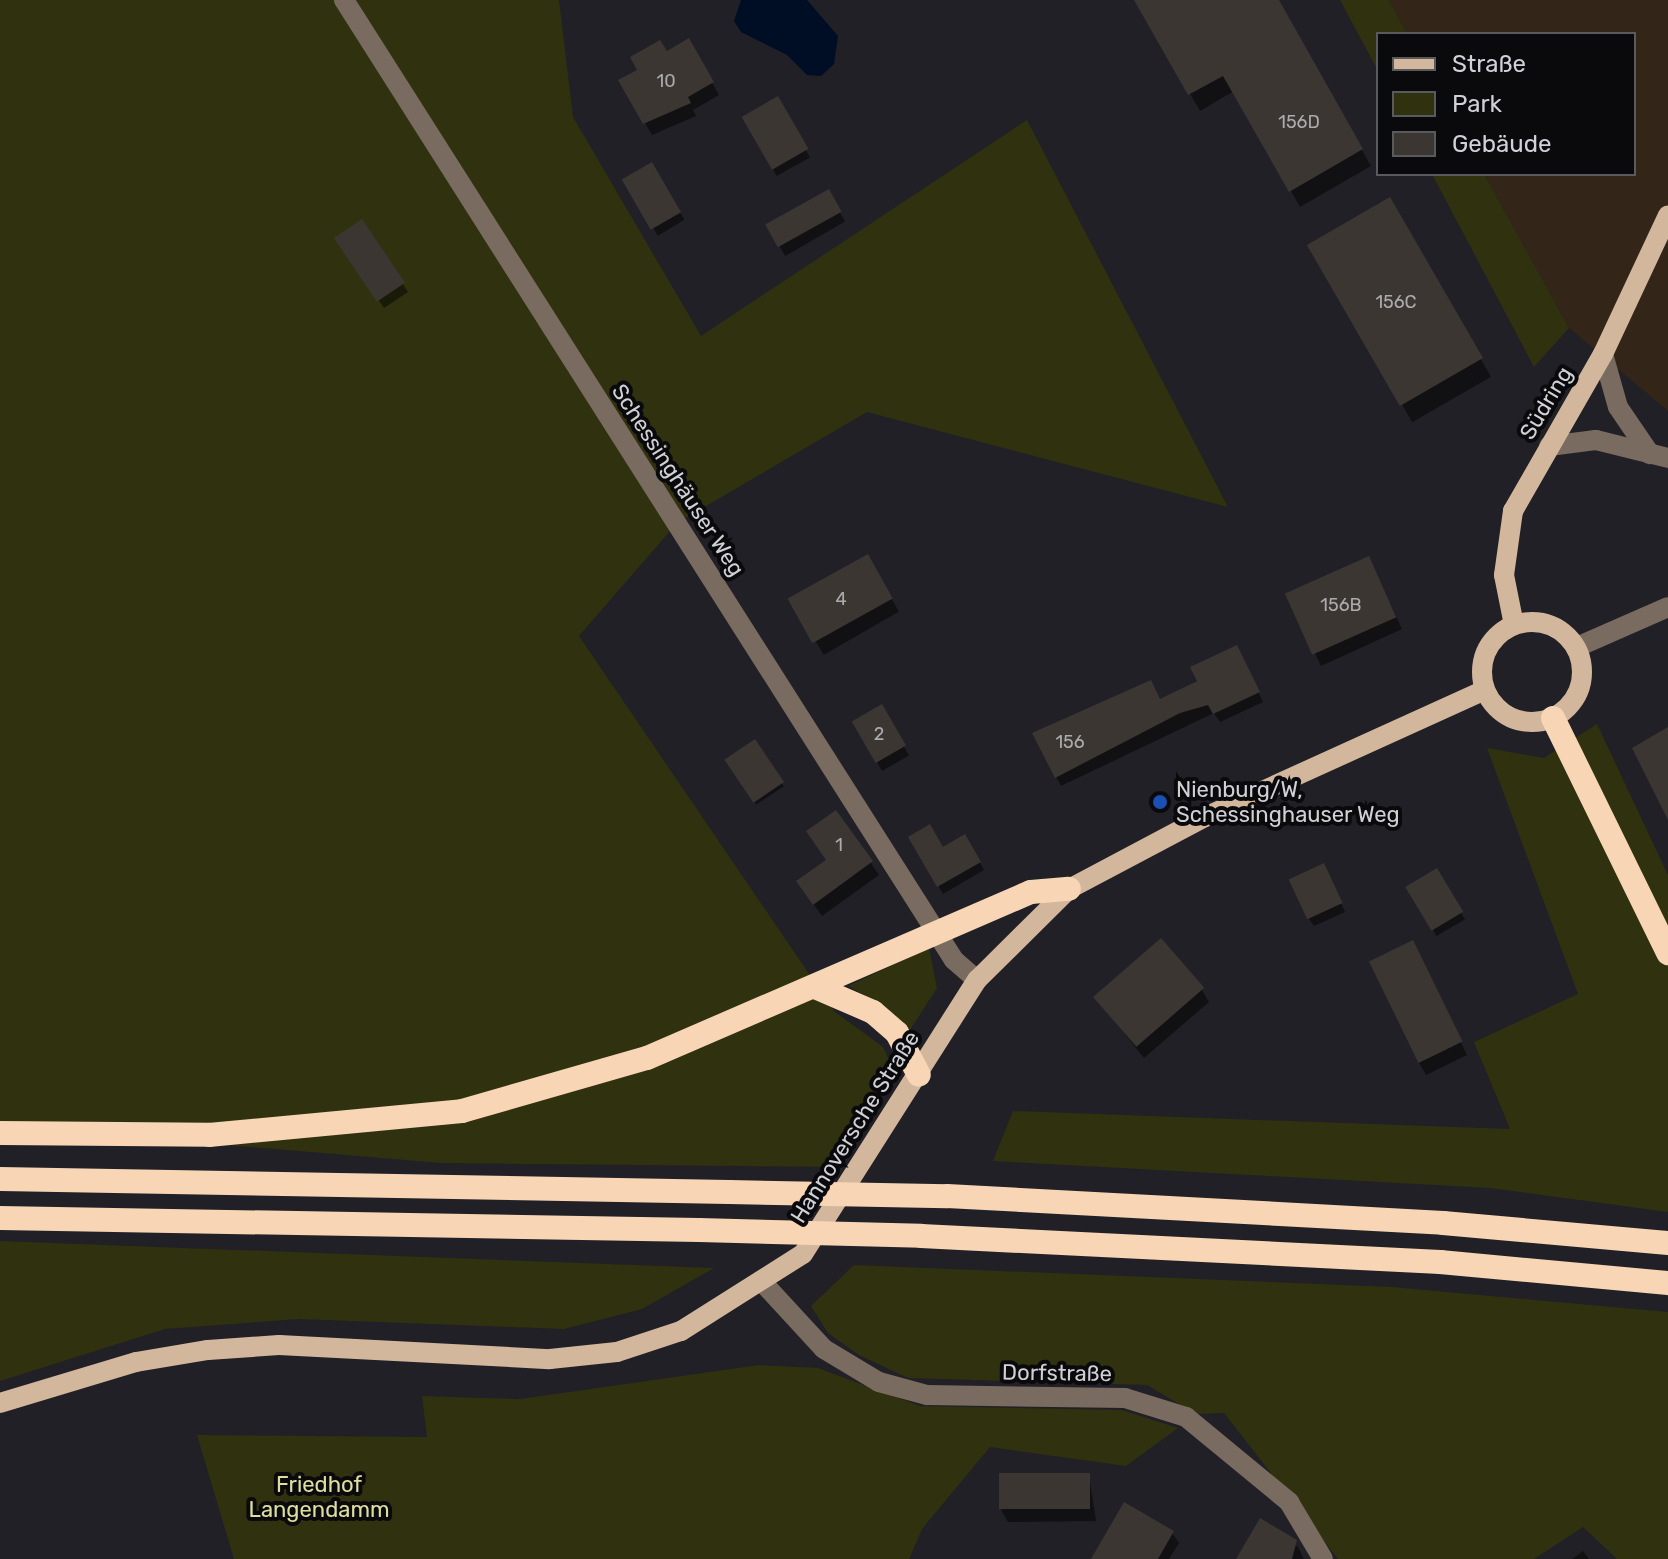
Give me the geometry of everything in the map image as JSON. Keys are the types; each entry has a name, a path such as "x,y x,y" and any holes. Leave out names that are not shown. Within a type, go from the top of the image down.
{"highway":[{"path":"1553,718 1668,953"},
{"path":"0,1133 209,1135 462,1111 647,1058 1031,892 1069,889"},
{"path":"815,987 848,998 897,1033 919,1075"},
{"path":"0,1179 947,1196 1443,1223 1668,1243"},
{"path":"0,1218 921,1236 1440,1262 1668,1283"}],"main road":[{"name":"Südring","path":"1514,625 1506,535 1549,446 1603,354 1668,215"},
{"path":"1544,623 1577,647 1581,683 1553,718 1519,721 1485,690 1483,659 1514,625 1544,623"},
{"name":"Hannoversche Straße","path":"0,1403 136,1362 208,1350 279,1345 594,1356 681,1331 764,1284 803,1254 837,1209 977,980 1069,889 1205,817 1485,690"}],"street":[{"name":"Schessinghäuser Weg","path":"344,0 938,930 977,980"},
{"path":"1603,354 1618,407 1659,456"},
{"path":"1549,446 1596,440 1659,456"},
{"path":"1577,647 1668,607"},
{"name":"Dorfstraße","path":"764,1284 824,1349 879,1382 927,1395 1125,1398 1186,1417 1289,1502 1323,1559"}],"shaded area":[{"path":"1389,0 1668,0 1668,411 1569,328 1485,176 1636,176 1636,32 1406,32"}],"green space":[{"path":"0,0 559,0 573,117 701,336 1027,120 1228,507 867,412 677,523 579,636 835,1012 883,1047 891,1064 835,1167 441,1163 0,1126"},
{"path":"1340,0 1389,0 1406,32 1376,32 1376,67"},
{"path":"1433,176 1485,176 1569,328 1534,367"},
{"path":"1597,724 1668,875 1668,1212 1490,1188 993,1161 1013,1111 1510,1129 1474,1042 1578,994 1487,748 1544,758"},
{"path":"929,948 937,988 908,1033 883,1005 848,986"},
{"path":"0,1241 714,1268 642,1309 564,1329 299,1319 165,1329 0,1381"},
{"path":"854,1265 1392,1287 1668,1312 1668,1559 1617,1559 1583,1527 1534,1559 1338,1559 1224,1413 1196,1414 1147,1385 908,1378 859,1355 828,1333 811,1306"},
{"name":"Friedhof Langendamm","path":"759,1365 818,1368 920,1406 1122,1410 1178,1428 1126,1466 990,1447 922,1529 909,1559 234,1559 197,1435 427,1437 422,1396 520,1399"}],"water":[{"path":"741,0 807,0 838,36 834,64 821,76 807,75 787,55 741,32 734,21"}],"building":[{"path":"1134,0 1279,0 1363,149 1289,192 1223,76 1188,95"},
{"path":"689,38 714,82 688,97 691,103 643,124 618,80 637,70 630,57 660,40 667,51"},
{"path":"778,96 808,149 772,170 742,117"},
{"path":"652,162 681,212 651,230 622,180"},
{"path":"829,189 842,212 778,247 765,224"},
{"path":"1390,197 1483,358 1400,406 1307,245"},
{"path":"362,219 405,283 377,302 334,238"},
{"path":"868,554 893,599 812,643 788,599"},
{"path":"1369,556 1396,617 1312,655 1285,593"},
{"path":"1237,645 1260,692 1213,714 1208,705 1180,713 1055,778 1032,733 1151,680 1160,699 1197,681 1190,667"},
{"path":"882,704 906,746 876,763 852,722"},
{"path":"1668,727 1668,820 1632,748"},
{"path":"755,739 784,782 753,803 724,760"},
{"path":"836,810 873,861 813,905 796,881 826,860 806,831"},
{"path":"930,824 943,847 965,834 981,862 937,887 908,837"},
{"path":"1324,863 1343,903 1307,919 1289,879"},
{"path":"1437,868 1463,912 1432,931 1405,887"},
{"path":"1161,938 1204,988 1136,1047 1093,997"},
{"path":"1413,940 1463,1042 1418,1063 1369,961"},
{"path":"999,1473 1090,1473 1090,1509 999,1509"},
{"path":"1124,1502 1174,1531 1158,1559 1091,1559"},
{"path":"1260,1518 1297,1540 1292,1559 1236,1559"}],"place":[{"name":"Nienburg/W, Schessinghauser Weg","path":"1160,802"}]}
